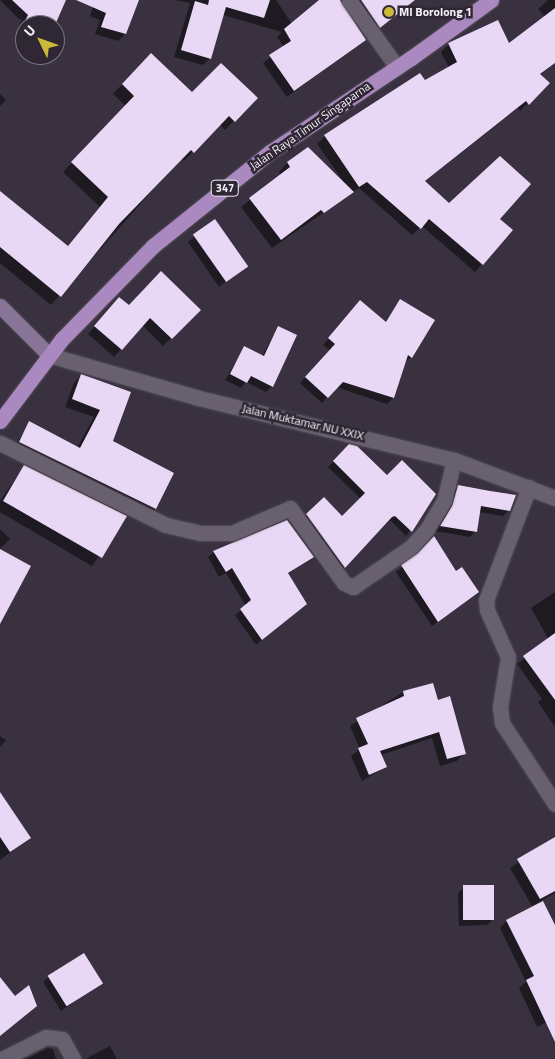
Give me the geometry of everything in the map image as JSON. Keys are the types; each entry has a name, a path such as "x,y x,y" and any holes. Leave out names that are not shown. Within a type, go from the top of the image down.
{"main road":[{"name":"Jalan Raya Timur Singaparna","path":"0,421 49,355 102,294 153,246 270,152 491,0"},
{"path":"0,306 49,355"}],"street":[{"path":"349,0 396,67"},
{"name":"Jalan Muktamar NU XXIX","path":"49,355 199,398 454,460 555,498"},
{"path":"0,443 166,525 201,533 232,533 290,508 344,584 353,587 411,547 427,529 444,501 454,460"},
{"path":"529,487 486,600 487,610 508,657 500,707 502,723 555,804"},
{"path":"2,1059 46,1038 62,1039 73,1059"}],"building":[{"path":"12,0 66,0 59,15 28,15"},
{"path":"76,0 139,0 126,34 101,27 106,13"},
{"path":"209,0 270,0 264,18 226,7 211,59 181,50 195,1 208,5"},
{"path":"319,0 340,0 366,40 294,91 269,55 291,41 284,29"},
{"name":"MI Borolong 1","path":"361,0 415,0 380,28"},
{"path":"555,8 555,63 540,74 550,83 529,105 526,101 425,181 449,203 500,156 531,184 500,219 513,230 483,265 429,219 421,229 367,182 359,187 324,135 420,73 425,80 457,62 448,43 498,20 509,43"},
{"path":"151,53 192,92 221,63 258,98 235,122 229,116 194,153 191,150 119,224 61,297 0,247 0,191 68,246 108,197 71,162 134,96 122,84"},
{"path":"308,147 354,192 324,213 321,210 281,240 249,198 290,167 287,162"},
{"path":"215,219 248,267 226,282 193,234"},
{"path":"161,271 201,310 172,339 150,318 122,350 94,326 119,297 129,305"},
{"path":"400,299 435,320 412,358 408,355 394,398 343,382 328,398 305,377 335,344 328,338 360,300 386,322"},
{"path":"278,326 297,335 273,387 251,376 247,383 230,374 244,346 264,356"},
{"path":"81,374 131,392 113,441 174,473 156,509 19,442 29,421 80,448 100,410 72,399"},
{"path":"349,444 357,446 387,475 402,460 436,494 412,532 395,516 392,517 345,568 306,514 324,497 342,516 365,493 333,461"},
{"path":"24,465 127,516 102,558 3,501"},
{"path":"458,485 516,495 510,511 481,506 477,532 440,526 452,506"},
{"path":"287,520 314,557 288,573 307,604 262,640 240,609 251,600 232,568 226,572 213,551"},
{"path":"434,536 456,571 462,567 479,592 438,622 401,565 418,553"},
{"path":"0,549 31,566 0,624"},
{"path":"555,633 555,700 523,656"},
{"path":"433,683 438,700 450,696 466,754 447,759 439,732 380,751 387,767 369,775 358,748 368,744 356,718 404,696 403,691"},
{"path":"0,792 31,838 10,852 0,837"},
{"path":"555,837 555,891 540,899 517,859"},
{"path":"463,885 494,885 494,920 463,920"},
{"path":"543,901 555,925 555,1042 526,980 534,976 506,920"},
{"path":"84,953 103,984 67,1006 48,976"},
{"path":"0,977 15,996 29,985 37,1006 0,1036"}],"place":[{"name":"MI Borolong 1","path":"389,12"}]}
